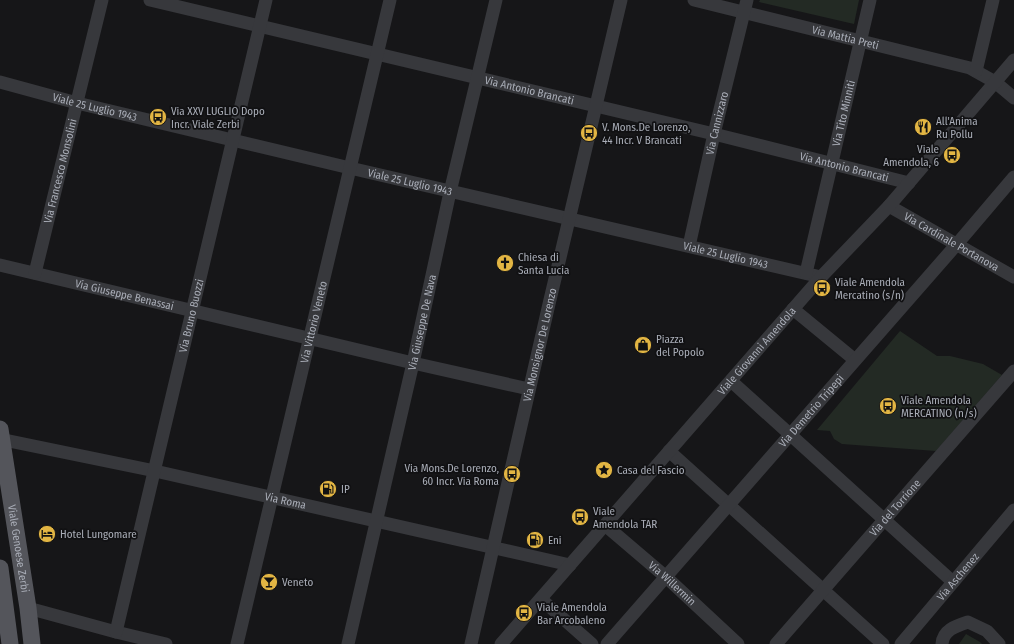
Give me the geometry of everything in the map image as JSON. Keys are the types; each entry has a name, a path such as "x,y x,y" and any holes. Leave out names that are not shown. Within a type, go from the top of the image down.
{"main road":[{"name":"Viale Genoese Zerbi","path":"0,436 28,608 32,644"},
{"name":"Viale Genoese Zerbi","path":"0,568 10,644"}],"street":[{"name":"Via Francesco Monsolini","path":"35,273 102,0"},
{"name":"Via Antonio Brancati","path":"150,0 714,134 909,184"},
{"name":"Via Bruno Buozzi","path":"116,632 266,0"},
{"name":"Via Vittorio Veneto","path":"237,644 390,0"},
{"name":"Via Giuseppe De Nava","path":"348,644 413,363 450,192 496,0"},
{"name":"Via Monsignor De Lorenzo","path":"471,644 568,219 621,0"},
{"name":"Via Mattia Preti","path":"694,0 746,6 860,42 970,68 995,82 1014,98"},
{"name":"Via Tito Minniti","path":"806,273 870,0"},
{"path":"976,71 993,0"},
{"name":"Via Cannizzaro","path":"689,246 714,134 746,6"},
{"name":"Viale Giovanni Amendola","path":"501,644 821,277 909,184 1014,60"},
{"name":"Viale 25 Luglio 1943","path":"0,82 77,103 450,192 821,277"},
{"name":"Via Demetrio Tripepi","path":"607,644 957,244 1014,176"},
{"name":"Via Cardinale Portanova","path":"889,206 1014,277"},
{"name":"Via Giuseppe Benassai","path":"0,265 529,389"},
{"path":"793,309 855,360"},
{"name":"Via del Torrione","path":"776,644 1014,371"},
{"path":"731,380 952,582"},
{"name":"Via Roma","path":"0,436 570,565"},
{"path":"669,452 883,644"},
{"name":"Via Aschenez","path":"901,644 1014,510"},
{"name":"Via Willermin","path":"605,525 666,577 738,644"},
{"path":"541,598 592,644"},
{"path":"28,608 166,644"},
{"path":"942,644 950,629 968,622 987,631 999,644"}],"shaded area":[{"path":"760,0 859,0 854,24 759,2"},
{"path":"900,331 937,356 950,356 983,364 1002,375 936,451 842,444 834,439 830,431 817,430"},
{"path":"966,634 980,642 982,644 959,644"}],"place":[{"name":"Via XXV LUGLIO Dopo Incr. Viale Zerbi","path":"158,117"},
{"name":"All'Anima Ru Pollu","path":"923,127"},
{"name":"V. Mons.De Lorenzo, 44 Incr. V Brancati","path":"589,133"},
{"name":"Viale Amendola, 6","path":"952,155"},
{"name":"Chiesa di Santa Lucia","path":"505,263"},
{"name":"Viale Amendola Mercatino (s/n)","path":"822,288"},
{"name":"Piazza del Popolo","path":"643,345"},
{"name":"Viale Amendola MERCATINO (n/s)","path":"888,406"},
{"name":"Casa del Fascio","path":"604,470"},
{"name":"Via Mons.De Lorenzo, 60 Incr. Via Roma","path":"512,474"},
{"name":"IP","path":"328,489"},
{"name":"Viale Amendola TAR","path":"580,517"},
{"name":"Hotel Lungomare","path":"47,534"},
{"name":"Eni","path":"535,540"},
{"name":"Veneto","path":"269,582"},
{"name":"Viale Amendola Bar Arcobaleno","path":"524,613"}]}
